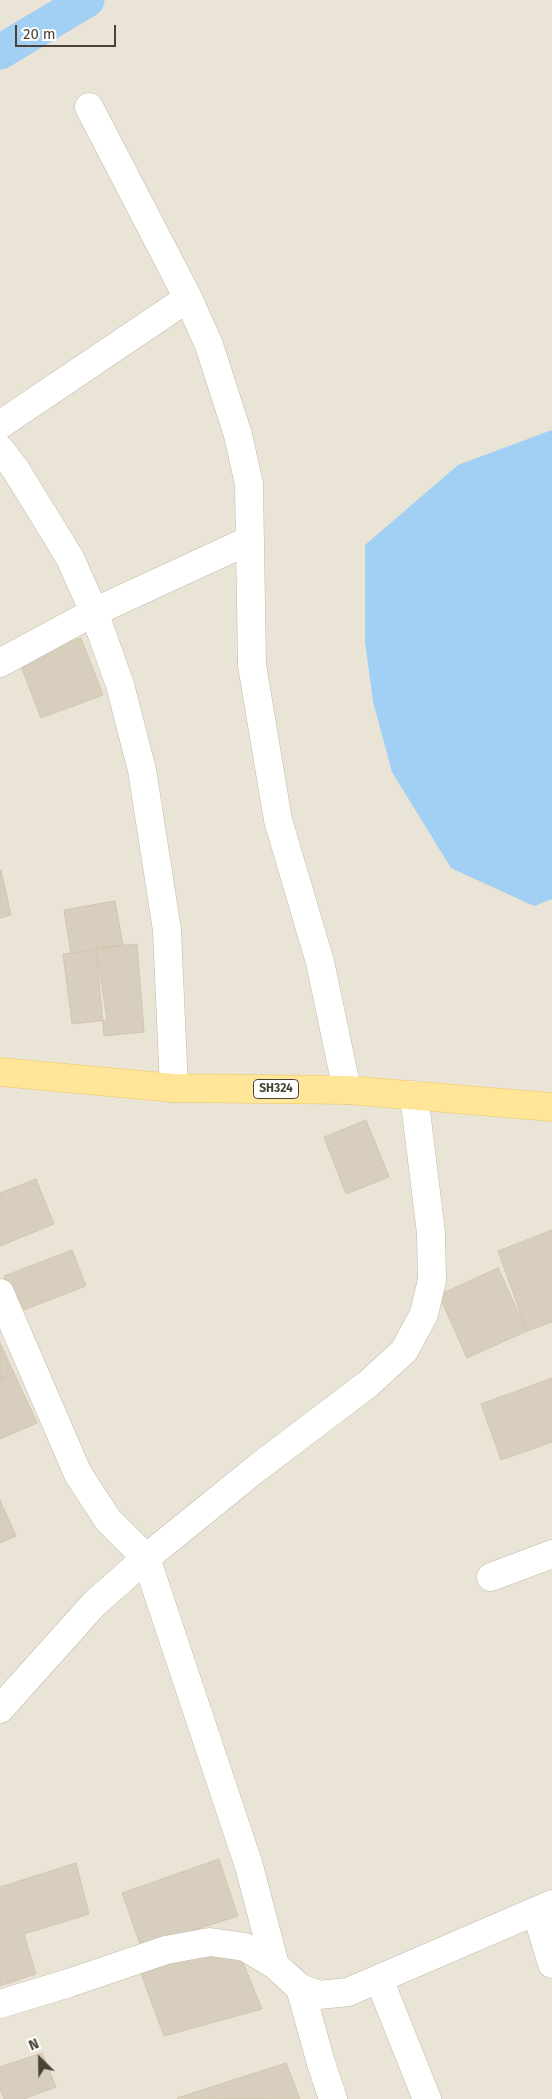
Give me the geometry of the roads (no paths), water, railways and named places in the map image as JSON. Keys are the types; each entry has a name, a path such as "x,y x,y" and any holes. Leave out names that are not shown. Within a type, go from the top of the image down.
{"main road":[{"name":"SH324","path":"0,1072 174,1088 347,1090 552,1106"}],"street":[{"path":"89,107 188,298 210,345 238,436 249,484 252,665 276,811 320,962 347,1090"},
{"path":"0,425 188,298"},
{"path":"0,449 16,470 70,558 94,612 120,685 144,780 166,930 174,1088"},
{"path":"1,660 94,612 250,540"},
{"path":"0,1709 94,1604 146,1558 257,1468 368,1384 404,1351 424,1314 432,1280 431,1233 414,1095"},
{"path":"0,1293 78,1474 108,1520 146,1558 249,1866 275,1965"},
{"path":"491,1577 552,1554"},
{"path":"0,2004 166,1950 210,1942 246,1947 275,1965 300,1988 319,1995 348,1992 544,1908 552,1964"},
{"path":"379,1979 427,2099"},
{"path":"300,1988 321,2063 334,2099"}],"water":[{"path":"552,430 552,899 534,906 451,868 392,772 373,702 365,642 365,545 458,465"}],"waterway":[{"path":"0,52 87,0"}]}
